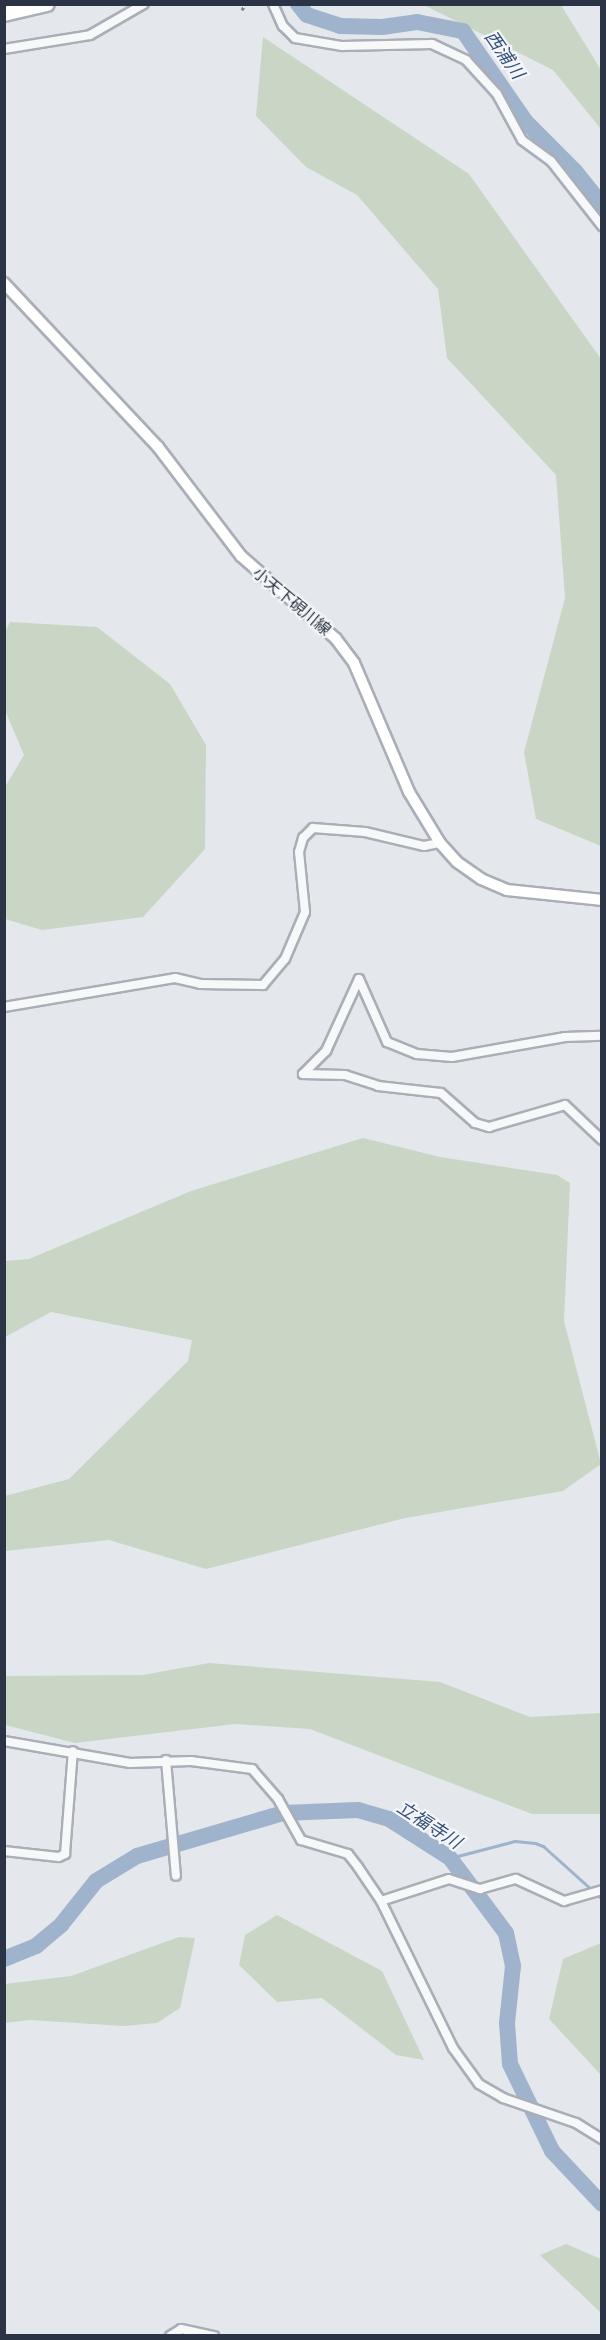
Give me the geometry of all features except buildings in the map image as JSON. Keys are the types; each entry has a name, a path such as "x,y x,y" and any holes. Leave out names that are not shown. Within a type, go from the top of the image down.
{"highway":[{"path":"4,14 47,4"}],"main road":[{"name":"小天下硯川線","path":"4,283 158,447 241,556 336,639 354,663 409,792 440,843 481,879 507,890 602,900"}],"street":[{"path":"4,49 90,35 144,4"},
{"path":"273,4 283,26 295,38 342,46 432,44 466,60 498,94 522,140 551,161 602,226"},
{"path":"4,1007 176,978 200,984 263,985 285,959 305,912 299,852 303,838 313,828 365,832 424,846 440,843"},
{"path":"602,1036 565,1037 452,1057 417,1054 387,1042 359,980 326,1051 303,1074 345,1075 378,1086 416,1087 441,1093 475,1123 489,1127 565,1106 602,1140"},
{"path":"4,1740 130,1763 217,1762 252,1769 278,1799 306,1844 348,1854 381,1901 453,2048 479,2084 502,2098 576,2123 602,2139"},
{"path":"4,1851 59,1857 65,1854 73,1751"},
{"path":"166,1761 176,1876"},
{"path":"381,1901 449,1879 480,1889 516,1879 564,1901 601,1891"},
{"path":"170,2336 181,2329 214,2336"}],"green space":[{"path":"424,5 561,5 601,70 601,129 553,70"},
{"path":"263,37 469,174 601,359 601,846 536,819 524,752 565,598 556,475 447,358 438,289 357,195 306,167 256,116"},
{"path":"10,622 97,627 170,684 206,745 205,849 143,917 42,930 5,919 5,787 24,755 5,710 5,632"},
{"path":"363,1138 440,1157 557,1175 570,1183 564,1321 601,1464 563,1491 405,1518 206,1569 109,1540 5,1551 5,1496 69,1479 188,1361 192,1340 51,1312 5,1337 5,1261 29,1259 191,1191"},
{"path":"209,1663 440,1682 530,1717 601,1713 601,1814 532,1814 310,1729 235,1724 75,1743 5,1725 5,1676 143,1675"},
{"path":"277,1915 382,1971 424,2060 396,2055 322,1998 277,2002 239,1965 245,1935"},
{"path":"179,1937 195,1938 180,2008 157,2023 124,2026 30,2020 5,2023 5,1984 71,1976"},
{"path":"601,1943 601,2075 549,2019 563,1959"},
{"path":"566,2244 601,2259 601,2313 540,2255"}],"waterway":[{"name":"西浦川","path":"298,4 307,15 340,26 382,27 417,22 463,31 526,122 575,171 602,205"},
{"name":"立福寺川","path":"4,1959 36,1946 61,1925 96,1881 137,1856 283,1813 358,1810 389,1819 450,1858 506,1933 513,1966 507,2023 510,2064 552,2151 602,2204"},
{"path":"450,1858 515,1841 535,1843 543,1846 602,1899"}],"railway":[{"path":"242,10 245,4"}]}
